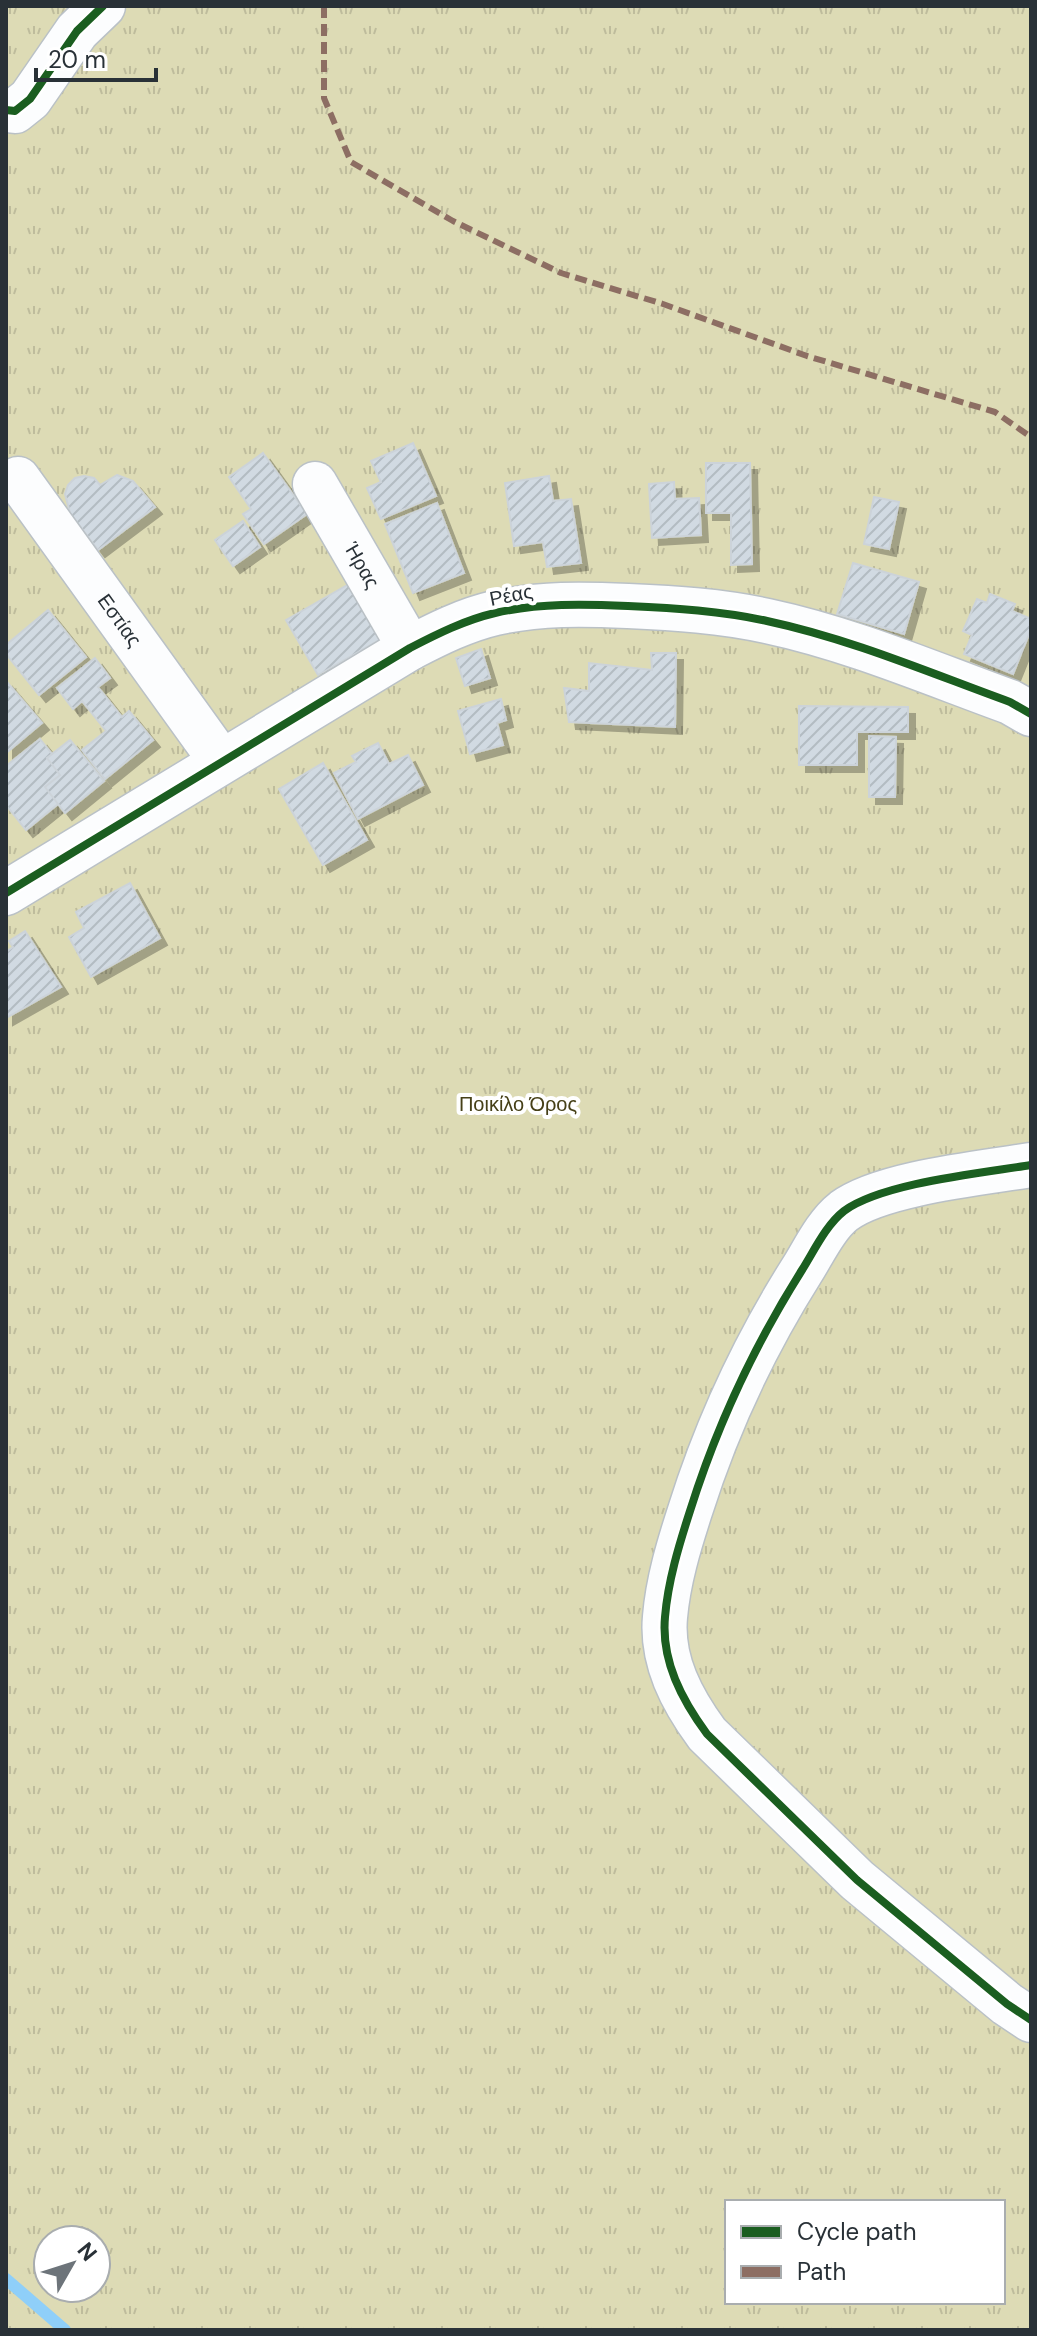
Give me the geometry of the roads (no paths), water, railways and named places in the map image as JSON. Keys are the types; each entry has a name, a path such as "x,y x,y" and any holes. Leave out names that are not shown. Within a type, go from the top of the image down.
{"street":[{"path":"6,110 15,111 30,99 77,31 103,6"},
{"name":"Εστίας","path":"18,479 221,761"},
{"name":"Ήρας","path":"315,484 410,648"},
{"name":"Ρέας","path":"8,889 410,648 493,613 549,604 655,607 768,621 852,644 1010,702 1031,714"},
{"path":"1031,1165 875,1195 841,1213 829,1227 777,1310 734,1393 700,1479 678,1548 665,1619 675,1684 707,1734 857,1880 1007,2004 1031,2020"}],"waterway":[{"path":"6,2279 65,2330"}],"park label":[{"name":"Ποικίλο Όρος","path":"518,1104"}]}
